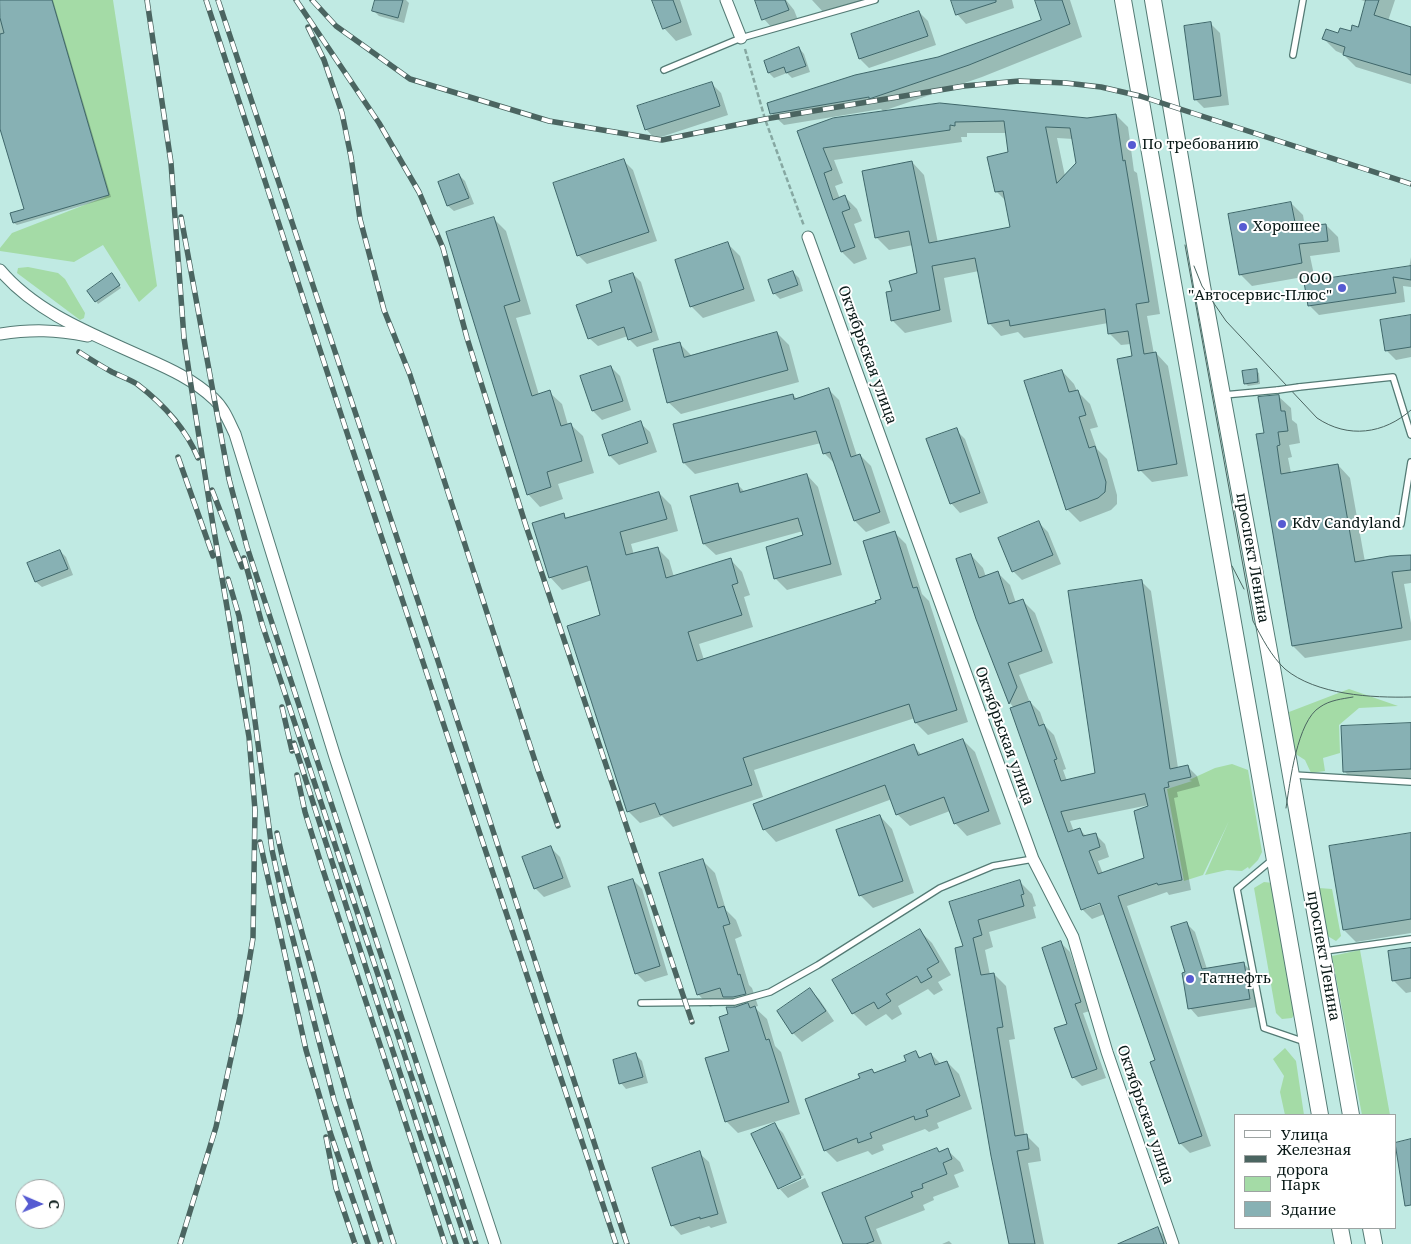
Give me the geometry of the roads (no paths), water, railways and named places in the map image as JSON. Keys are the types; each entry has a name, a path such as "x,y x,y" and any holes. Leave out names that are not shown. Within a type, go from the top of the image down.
{"main road":[{"name":"проспект Ленина","path":"1123,0 1320,1114"},
{"name":"проспект Ленина","path":"1153,0 1351,1114"},
{"path":"1340,1229 1343,1244"},
{"path":"1371,1229 1374,1244"}],"street":[{"path":"726,0 741,38"},
{"name":"Октябрьская улица","path":"808,238 1033,859 1073,937 1107,1052 1173,1244"},
{"path":"0,270 8,280 33,300 63,319 190,379 215,399 226,414 235,434 335,757 495,1244"},
{"path":"0,334 27,330 48,330 102,338"}],"lane":[{"path":"664,70 741,38 874,0"},
{"path":"1293,55 1302,0"},
{"path":"1222,396 1393,377 1411,436"},
{"path":"1401,524 1411,462"},
{"path":"1291,775 1411,782"},
{"path":"1274,858 1237,889 1264,1028 1307,1042"},
{"path":"641,1003 734,1002 770,992 818,965 940,888 993,866 1033,859"},
{"path":"1322,951 1411,939"}],"tram line":[{"path":"1185,245 1253,621 1275,658 1285,669 1298,678 1328,690 1345,693 1379,697 1411,697"},
{"path":"1194,266 1202,286 1226,321 1317,418 1341,429 1366,431 1378,429 1389,424 1411,410"},
{"path":"1232,566 1244,589"},
{"path":"1286,808 1300,738 1312,714 1328,703 1353,697"}],"railway":[{"path":"147,0 171,163 184,338 249,737 255,810 253,938 240,1017 216,1127 180,1244"},
{"path":"206,0 350,442 616,1244"},
{"path":"218,0 436,655 627,1244"},
{"path":"296,0 379,123 419,192 443,248 467,338 526,526 692,1022"},
{"path":"312,0 336,26 410,79 549,121 662,140 765,119 964,86 1019,81 1066,83 1101,87 1140,96 1411,184"},
{"path":"308,27 324,60 342,113 351,157 360,219 384,310 410,375 537,767 558,826"},
{"path":"181,217 229,479 247,547 476,1244"},
{"path":"79,352 112,372 137,384 155,399 180,427 198,458"},
{"path":"178,457 213,556"},
{"path":"212,490 242,567"},
{"path":"244,558 262,624 467,1244"},
{"path":"228,579 239,616 248,668 272,850 283,900 334,1100 381,1244"},
{"path":"282,707 292,751"},
{"path":"294,743 456,1244"},
{"path":"297,775 305,812 322,867 445,1244"},
{"path":"277,833 292,897 339,1068 394,1244"},
{"path":"260,842 306,1050 330,1132 368,1244"},
{"path":"326,1137 336,1188 355,1244"}],"place":[{"name":"По требованию","path":"1132,145"},
{"name":"Хорошее","path":"1243,227"},
{"name":"ООО \"Автосервис-Плюс\"","path":"1342,288"},
{"name":"Kdv Candyland","path":"1282,524"},
{"name":"Татнефть","path":"1190,979"}]}
